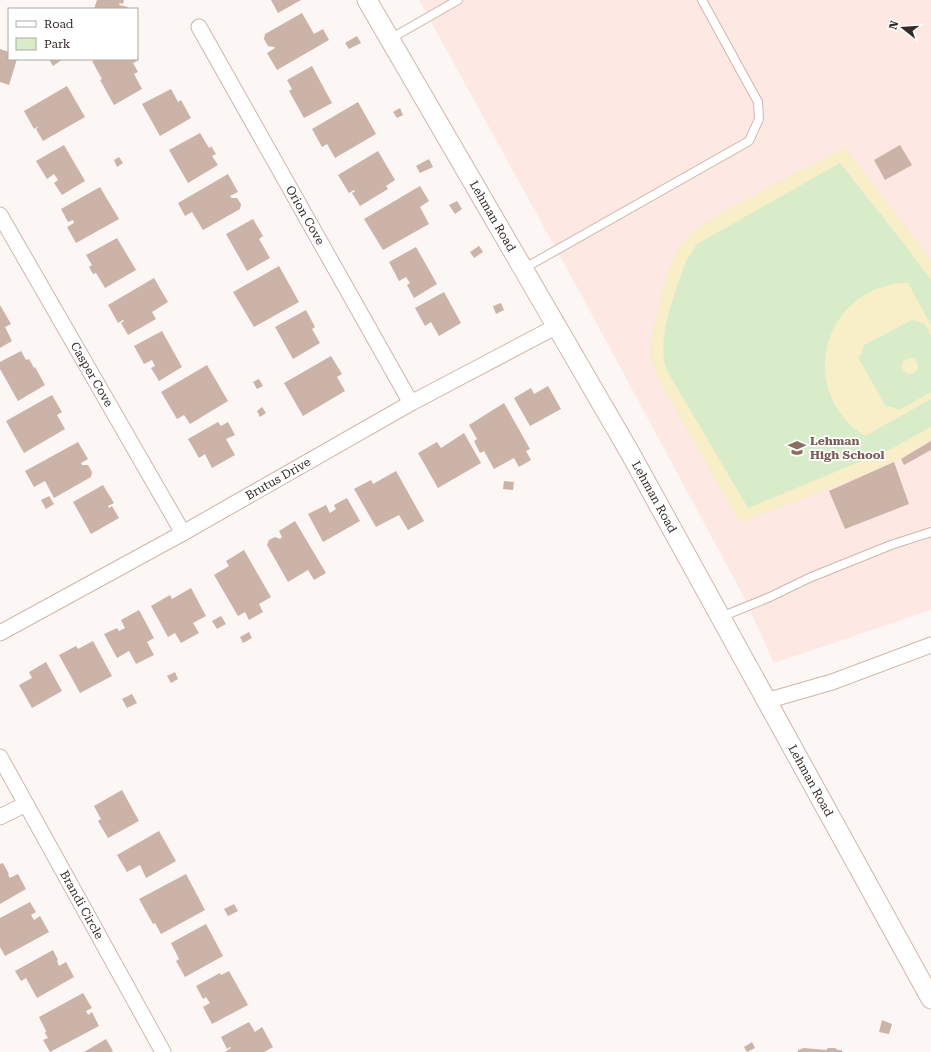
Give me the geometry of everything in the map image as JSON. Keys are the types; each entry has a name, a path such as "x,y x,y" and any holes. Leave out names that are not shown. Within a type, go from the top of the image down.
{"street":[{"name":"Lehman Road","path":"367,0 629,451 931,999"},
{"name":"Orion Cove","path":"199,27 411,403"},
{"name":"Casper Cove","path":"0,215 183,534"},
{"name":"Brutus Drive","path":"0,633 183,534 411,403 557,326"},
{"path":"766,701 832,682 931,645"},
{"name":"Brandi Circle","path":"0,757 163,1052"},
{"path":"0,817 26,804"}],"lane":[{"path":"390,39 458,0"},
{"path":"523,269 749,141 759,119 758,102 702,0"},
{"path":"720,618 770,597 809,578 891,545 931,532"}],"shaded area":[{"name":"Lehman High School","path":"419,0 931,0 931,610 774,663 744,597 583,298"}],"green space":[{"path":"845,148 931,260 931,440 900,458 859,477 740,522 664,389 653,365 651,347 653,332 667,278 671,264 683,242 700,226 721,213 838,151 842,151"}],"sand":[{"path":"845,148 931,260 931,280 840,163 697,244 687,259 667,318 663,344 666,369 748,508 893,448 931,427 931,440 900,458 859,477 740,522 664,389 653,365 651,347 653,332 667,278 671,264 683,242 700,226 721,213 838,151 842,151"},
{"path":"899,283 908,283 931,325 931,336 925,324 912,320 864,345 862,354 858,357 886,407 893,407 899,410 931,392 931,399 865,436 850,424 838,409 830,393 826,375 825,357 829,339 838,322 855,301 873,291"},
{"path":"910,358 917,363 918,366 913,373 910,374 903,369 902,366 907,359"}],"building":[{"path":"97,0 124,0 123,4 120,3 119,5 128,7 128,8 94,8"},
{"path":"271,0 301,0 278,13"},
{"path":"302,13 314,34 323,29 329,40 277,70 267,53 275,48 268,46 264,39 265,34"},
{"path":"357,36 361,43 349,49 345,43"},
{"path":"0,49 8,52 8,60 17,60 9,85 0,82"},
{"path":"138,59 139,60 133,63 138,72 134,74 142,89 114,105 100,80 102,79 92,61"},
{"path":"50,60 62,60 53,66"},
{"path":"312,66 332,103 304,118 289,91 292,89 287,80"},
{"path":"67,86 85,117 43,141 36,129 39,126 34,129 24,111"},
{"path":"171,89 178,102 181,100 191,118 160,136 142,104"},
{"path":"358,102 376,134 335,158 327,144 322,147 312,129"},
{"path":"400,108 403,115 397,118 393,112"},
{"path":"200,133 209,148 211,146 216,154 212,156 218,165 188,183 169,150"},
{"path":"64,145 85,181 62,195 54,183 58,180 54,174 47,179 36,161"},
{"path":"900,145 912,165 885,180 874,160"},
{"path":"378,151 395,180 386,186 388,189 360,206 352,193 355,191 354,190 349,193 338,175"},
{"path":"119,157 123,163 117,167 114,160"},
{"path":"429,159 433,167 420,173 416,166"},
{"path":"228,174 238,192 230,196 232,198 237,198 241,204 240,209 203,230 192,212 185,216 178,203"},
{"path":"420,186 429,201 420,207 429,224 383,250 364,219"},
{"path":"100,187 119,219 76,243 67,227 74,223 73,220 68,222 61,209"},
{"path":"457,201 462,209 455,214 449,205"},
{"path":"253,219 263,236 259,239 270,258 247,271 226,234"},
{"path":"117,238 136,270 105,288 96,273 93,274 89,267 92,265 86,255"},
{"path":"479,246 483,252 474,258 470,252"},
{"path":"416,247 437,284 414,298 407,285 410,283 406,277 399,281 389,262"},
{"path":"279,266 299,302 254,327 233,292"},
{"path":"154,278 168,302 152,312 156,319 128,335 121,323 124,321 123,320 118,323 108,305"},
{"path":"444,292 461,323 439,336 431,322 425,326 415,308"},
{"path":"501,303 504,310 496,314 493,306"},
{"path":"0,305 11,324 5,327 12,341 0,348"},
{"path":"306,310 315,327 312,329 320,343 293,359 275,327"},
{"path":"162,331 182,367 159,381 151,368 155,366 152,360 144,364 134,346"},
{"path":"21,351 26,360 29,359 34,368 35,367 45,385 18,401 0,369 0,362"},
{"path":"331,356 342,374 337,377 345,391 303,416 284,383"},
{"path":"207,365 228,401 190,424 184,415 177,419 161,392"},
{"path":"259,379 263,386 257,389 253,382"},
{"path":"548,386 561,409 530,426 514,398 531,388 534,394"},
{"path":"52,395 62,412 57,415 65,429 24,453 6,421"},
{"path":"504,403 530,449 526,451 531,460 519,467 514,458 494,469 484,451 480,453 474,441 477,439 469,425"},
{"path":"262,407 266,413 260,417 257,411"},
{"path":"218,422 221,426 228,422 235,435 226,439 235,455 212,468 205,454 199,458 188,439"},
{"path":"464,433 481,463 438,488 418,453 437,442 441,448"},
{"path":"931,441 931,450 904,465 901,459"},
{"path":"78,442 88,459 81,463 82,465 88,465 92,472 91,477 54,498 45,481 34,487 25,471"},
{"path":"894,462 909,504 845,529 829,491"},
{"path":"396,471 424,521 408,530 399,515 376,527 354,489 371,480 373,484"},
{"path":"504,481 514,482 513,490 503,489"},
{"path":"103,485 114,503 108,506 109,508 112,506 119,518 91,534 73,502"},
{"path":"49,496 54,504 46,509 41,500"},
{"path":"347,498 360,521 323,542 308,514 326,505 330,513 336,509 334,505"},
{"path":"295,521 326,573 314,580 308,570 288,582 267,545 269,540 275,537 280,539 282,537 279,531"},
{"path":"244,550 271,597 259,604 263,612 249,620 245,612 238,616 214,575 229,566 226,561"},
{"path":"191,588 206,616 193,623 199,633 181,643 175,633 168,637 151,606 170,595 172,599"},
{"path":"139,610 154,638 147,642 154,655 136,664 129,651 117,658 104,634 117,628 119,631 125,628 121,620"},
{"path":"221,616 226,624 217,629 212,621"},
{"path":"249,632 252,638 243,643 240,637"},
{"path":"93,641 112,676 80,693 59,655 76,646 78,649"},
{"path":"46,662 62,691 32,708 19,685 32,678 29,672"},
{"path":"175,672 178,679 171,683 167,676"},
{"path":"132,694 137,703 127,708 122,699"},
{"path":"122,790 139,821 108,838 98,821 101,819 94,806"},
{"path":"159,831 176,861 146,878 140,865 127,872 117,855"},
{"path":"3,863 10,878 18,874 26,889 0,904 0,864"},
{"path":"186,874 205,910 161,934 155,923 153,924 139,899"},
{"path":"30,902 36,912 31,915 34,920 40,916 49,932 5,956 0,947 0,918"},
{"path":"234,904 238,911 228,916 224,909"},
{"path":"206,924 223,956 185,977 176,961 179,959 171,943"},
{"path":"53,950 59,966 66,962 74,977 37,998 26,978 21,981 15,971"},
{"path":"229,971 248,1005 212,1024 203,1007 210,1003 206,997 203,999 196,986 220,973 221,975"},
{"path":"83,993 92,1008 86,1011 88,1015 92,1012 99,1026 50,1052 43,1040 48,1038 39,1017"},
{"path":"882,1020 892,1024 889,1034 879,1032"},
{"path":"249,1022 255,1032 262,1027 273,1047 264,1052 225,1052 231,1048 230,1047 227,1049 221,1037"},
{"path":"106,1039 113,1051 84,1052"},
{"path":"752,1042 755,1048 747,1052 744,1047"},
{"path":"804,1048 826,1050 828,1048 835,1048 842,1050 842,1052 798,1052 798,1050"}],"place":[{"name":"Lehman High School","path":"797,448"}]}
